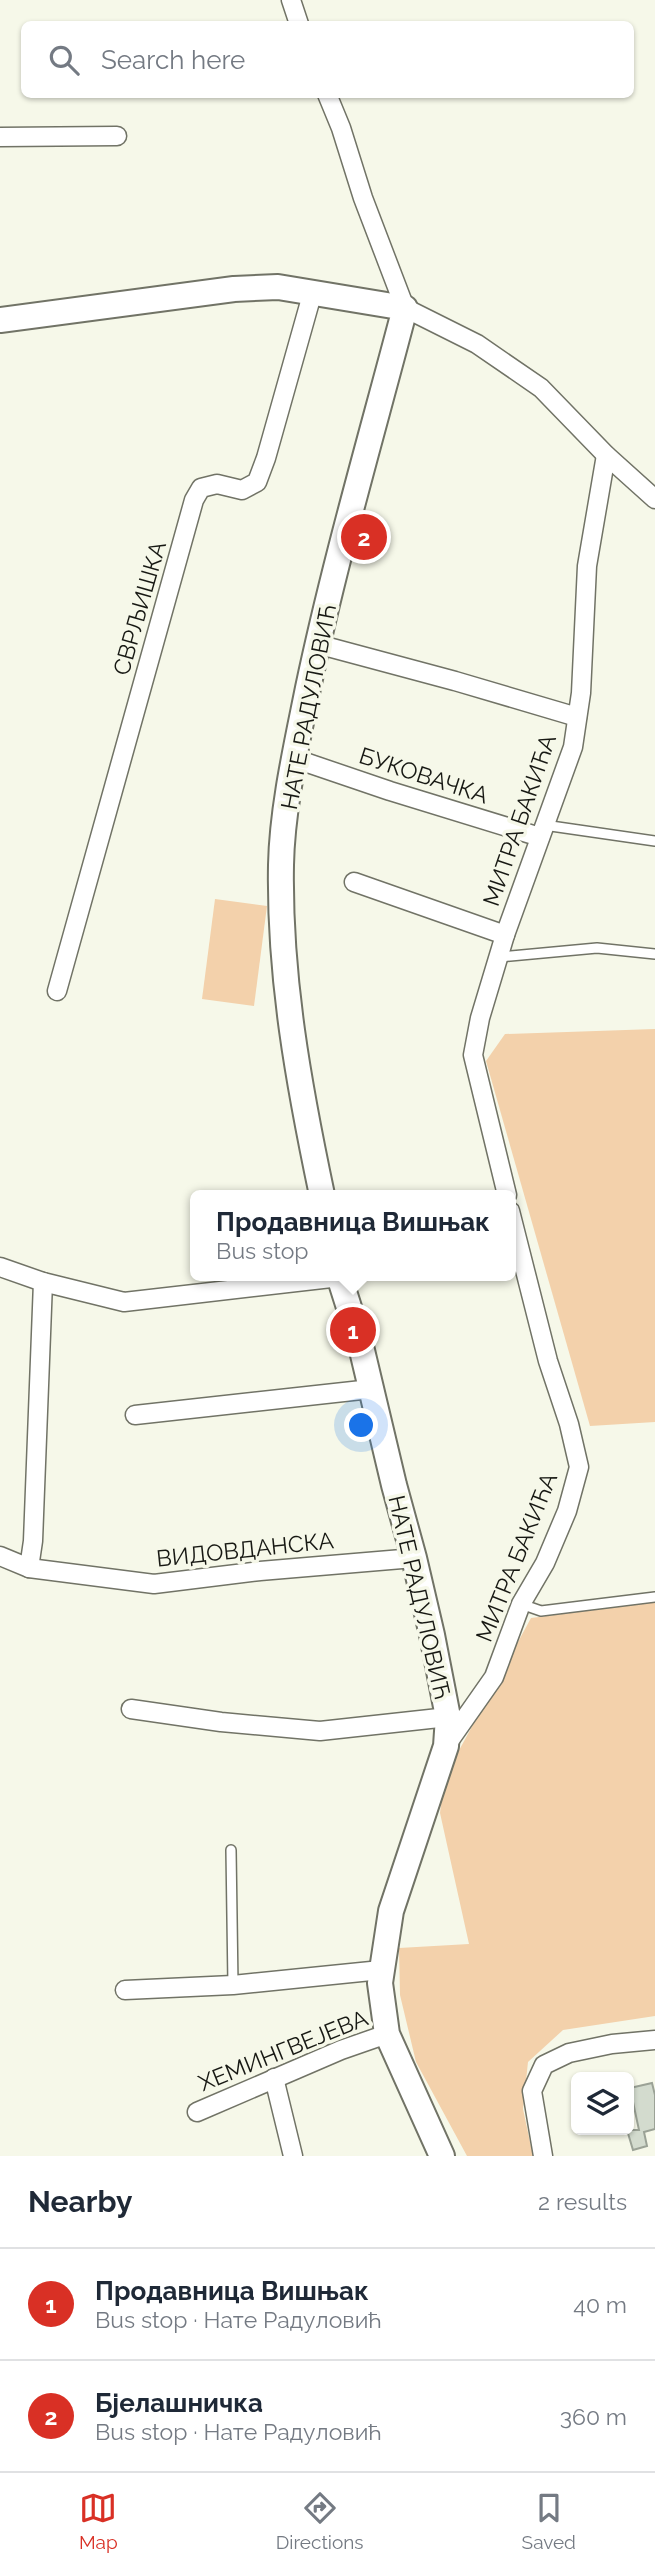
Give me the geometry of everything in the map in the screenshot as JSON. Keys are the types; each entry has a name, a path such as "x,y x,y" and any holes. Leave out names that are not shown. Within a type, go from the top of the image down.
{"street":[{"path":"291,0 298,21"},
{"path":"329,98 405,308"},
{"path":"0,137 117,136"},
{"path":"0,320 234,289 278,287 405,308 477,344 541,388 606,455 655,499"},
{"name":"СВРЉИШКА","path":"57,991 194,500 201,488 217,484 242,490 257,482 313,291"},
{"name":"НАТЕ РАДУЛОВИЋ","path":"321,1190 296,1068 284,966 281,863 293,758 317,644 405,308"},
{"name":"МИТРА БАКИЋА","path":"506,1190 473,1055 480,1018 505,935 573,747 581,693 587,566 606,455"},
{"path":"317,644 578,717"},
{"name":"БУКОВАЧКА","path":"293,758 390,791 542,831"},
{"path":"354,882 505,935"},
{"name":"МИТРА БАКИЋА","path":"446,1746 494,1677 522,1604 545,1563 567,1511 579,1467 569,1424 548,1361 516,1235"},
{"path":"0,1267 43,1282 124,1303 300,1281"},
{"name":"НАТЕ РАДУЛОВИЋ","path":"342,1281 360,1342 414,1558 447,1717 446,1746 391,1911 380,1983 387,2034 442,2156"},
{"path":"29,1568 33,1541 43,1282"},
{"path":"135,1415 371,1389"},
{"name":"ВИДОВДАНСКА","path":"0,1556 29,1568 154,1584 260,1571 414,1558"},
{"path":"131,1709 220,1722 320,1731 447,1717"},
{"path":"125,1990 233,1985 381,1970"},
{"name":"ХЕМИНГВЕЈЕВА","path":"197,2112 341,2050 387,2034"},
{"path":"543,2156 532,2091 544,2065 569,2053 612,2044 655,2040"},
{"path":"274,2078 293,2156"}],"lane":[{"path":"542,831 655,841"},
{"path":"499,957 597,948 655,954"},
{"path":"522,1604 541,1611 655,1597"},
{"path":"231,1850 233,1985"}],"shaded area":[{"path":"215,899 267,906 254,1006 202,999"},
{"path":"655,1029 655,1422 590,1426 486,1061 505,1034"},
{"path":"655,1602 655,2016 563,2030 528,2062 523,2109 533,2156 467,2156 416,2062 400,1995 399,1948 469,1944 440,1813 444,1778 531,1618"}],"building":[{"path":"652,2083 655,2095 655,2129 644,2132 647,2146 633,2150 628,2135 634,2135 634,2130 639,2130 634,2107 634,2087"}],"place":[{"name":"Бјелашничка","path":"364,537"},
{"name":"Продавница Вишњак","path":"353,1330"}]}
